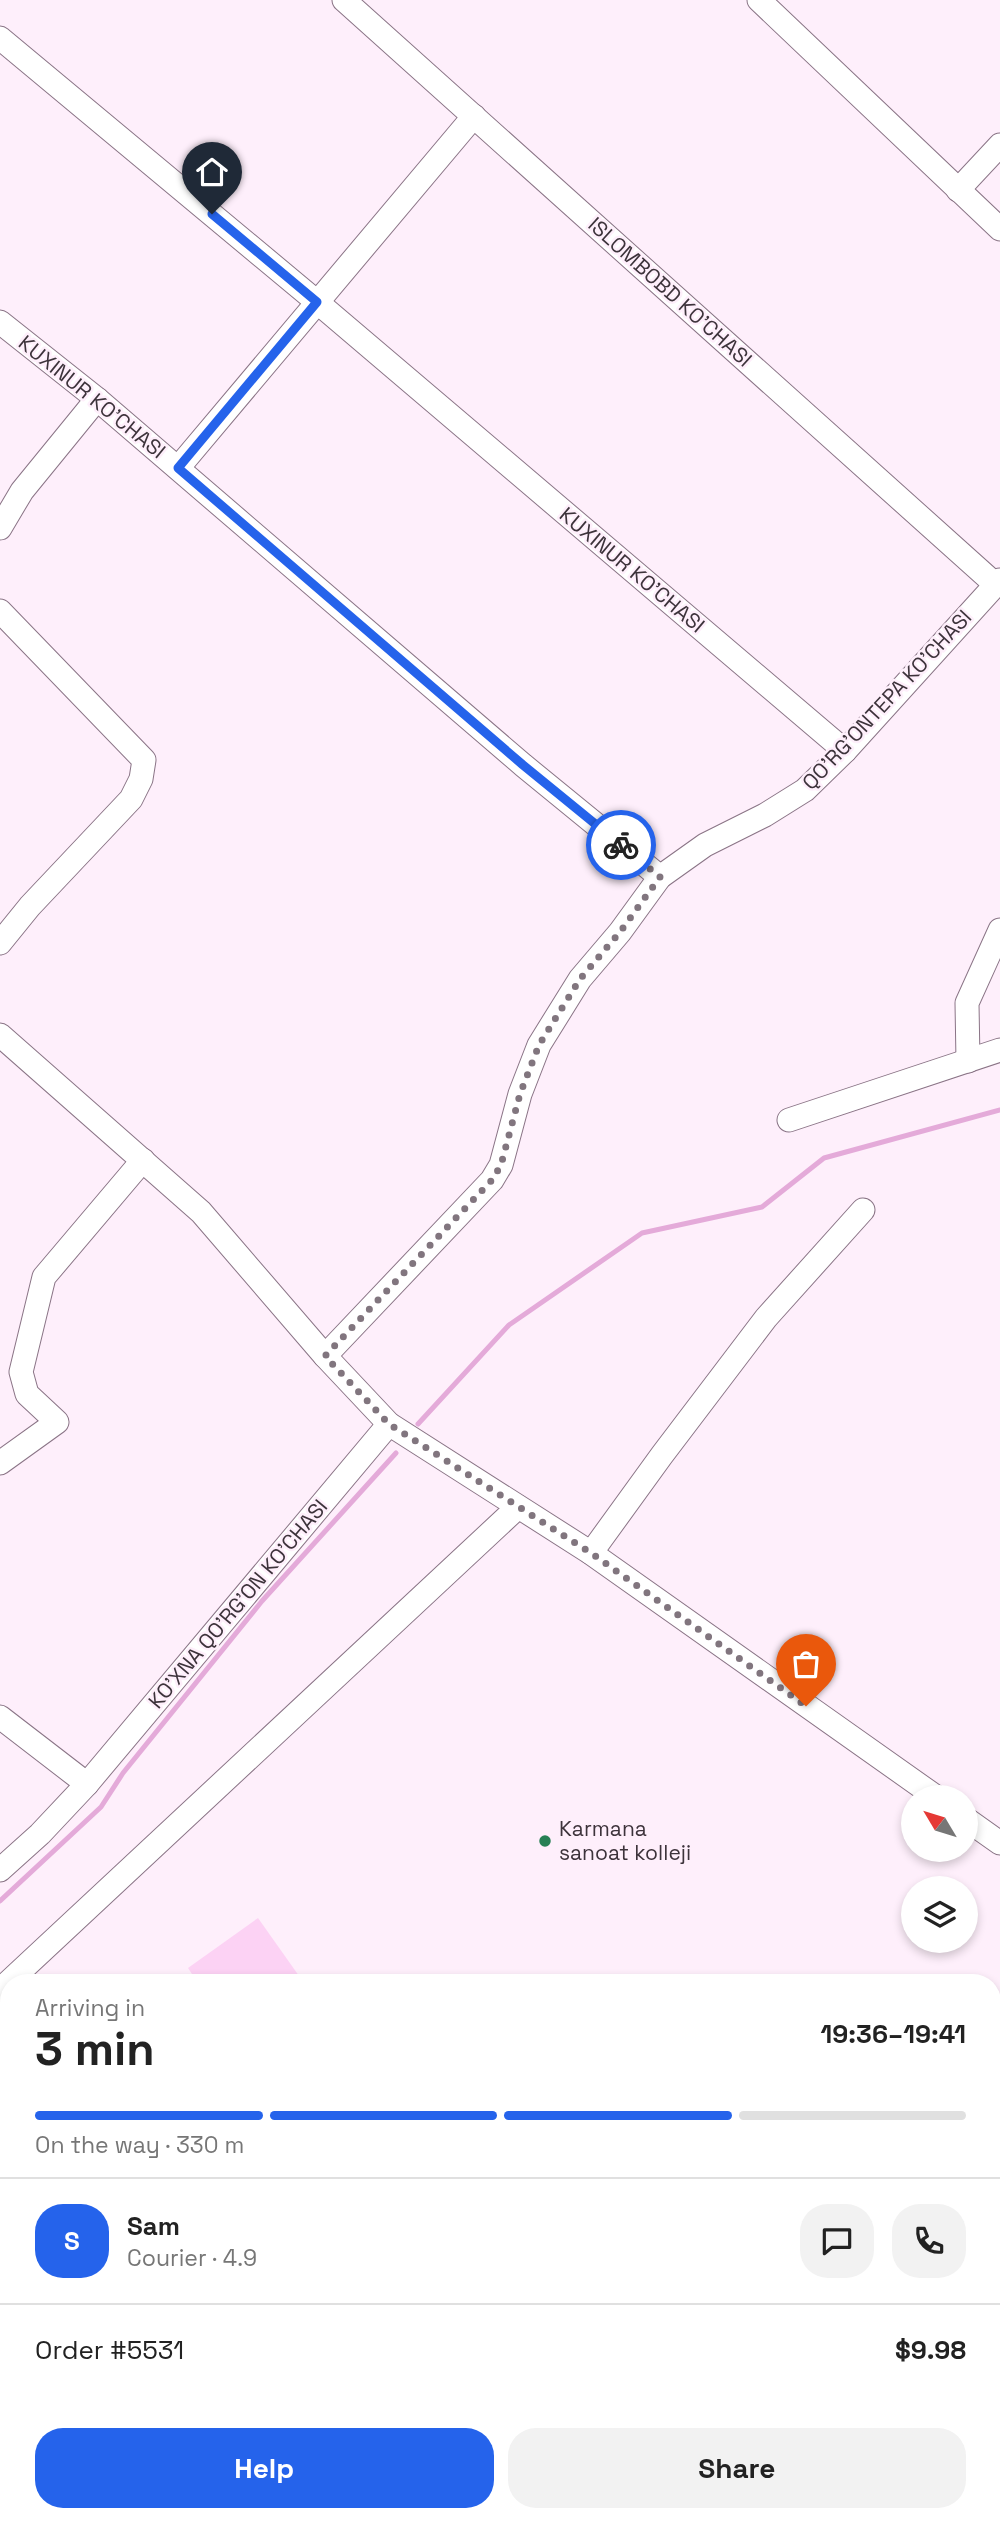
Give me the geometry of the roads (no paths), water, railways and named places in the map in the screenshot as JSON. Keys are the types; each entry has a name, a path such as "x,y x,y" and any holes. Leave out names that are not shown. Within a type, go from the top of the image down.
{"street":[{"name":"ISLOMBOBD KO'CHASI","path":"344,0 998,582"},
{"path":"759,0 1000,229"},
{"name":"KUXINUR KO'CHASI","path":"0,38 317,302 845,751"},
{"path":"178,468 474,116"},
{"path":"958,190 1000,145"},
{"name":"KUXINUR KO'CHASI","path":"0,322 97,399 523,765 660,877"},
{"path":"0,528 22,491 97,399"},
{"name":"QO'RG'ONTEPA KO'CHASI","path":"660,877 705,845 765,815 805,790 845,751 998,582"},
{"path":"0,611 144,760 141,779 131,799 30,906 0,943"},
{"path":"325,1356 492,1180 501,1165 520,1094 539,1045 580,979 620,932 660,877"},
{"path":"968,1061 967,1003 1000,930"},
{"path":"3,1043 201,1212 325,1356 389,1424 591,1553 919,1785"},
{"path":"789,1120 1000,1050"},
{"path":"0,1464 57,1422 27,1394 21,1372 44,1277 143,1160"},
{"path":"591,1553 766,1318 863,1210"},
{"name":"KO'XNA QO'RG'ON KO'CHASI","path":"0,1870 40,1834 87,1784 389,1424"},
{"path":"17,1974 517,1507"},
{"path":"0,1717 87,1784"},
{"path":"978,1827 1000,1843"}],"waterway":[{"path":"418,1424 509,1325 642,1233 762,1207 824,1158 1000,1110"},
{"path":"0,1901 101,1807 123,1773 262,1601 396,1453"}],"place":[{"name":"Karmana sanoat kolleji","path":"545,1841"}]}
